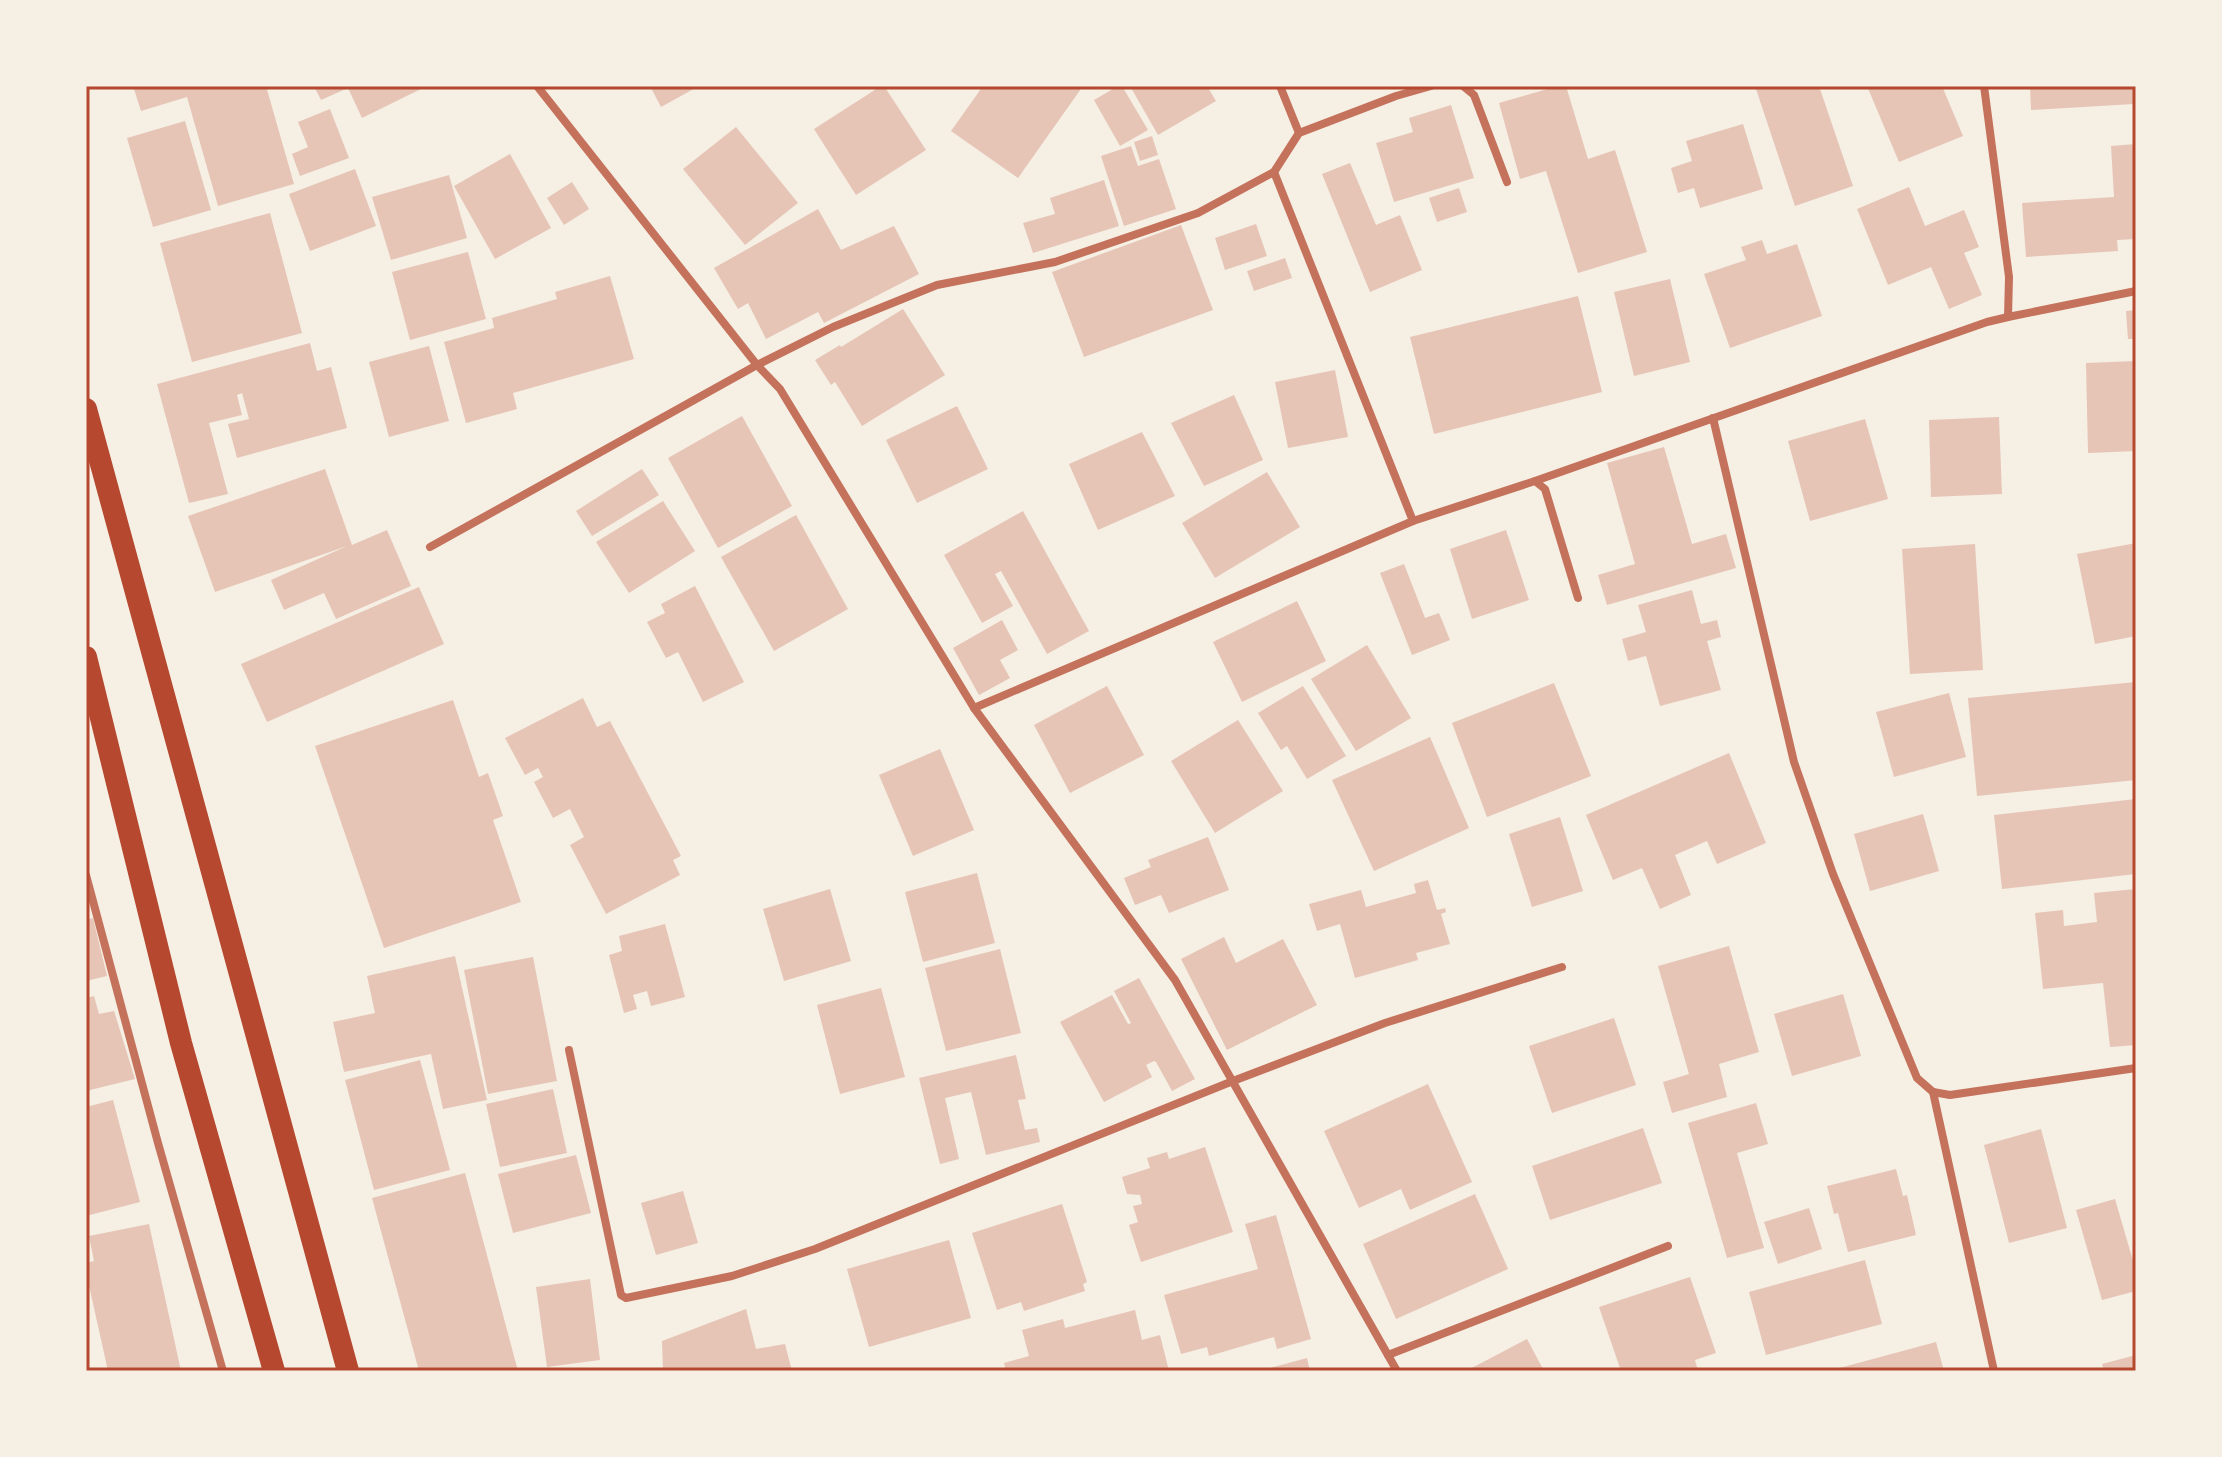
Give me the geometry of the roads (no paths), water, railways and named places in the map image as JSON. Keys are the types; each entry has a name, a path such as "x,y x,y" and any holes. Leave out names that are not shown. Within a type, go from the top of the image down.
{"highway":[{"path":"86,409 348,1371"},
{"path":"86,657 181,1043 274,1371"}],"street":[{"path":"537,86 757,365 780,389 974,708 1175,980 1397,1371"},
{"path":"1280,86 1299,133"},
{"path":"430,547 757,365 833,327 937,285 1055,262 1198,213 1274,172 1299,133 1431,86"},
{"path":"1463,86 1474,95 1507,182"},
{"path":"1984,86 2009,277 2008,317"},
{"path":"1274,172 1413,521"},
{"path":"974,708 1413,521 1987,322 2136,291"},
{"path":"1713,418 1794,762 1833,874 1917,1078 1933,1092 1950,1095 2136,1068"},
{"path":"1535,481 1545,489 1578,598"},
{"path":"86,875 223,1371"},
{"path":"569,1050 621,1295 626,1298 732,1276 815,1249 1385,1023 1562,967"},
{"path":"1933,1092 1994,1371"},
{"path":"1388,1355 1668,1246"}]}
